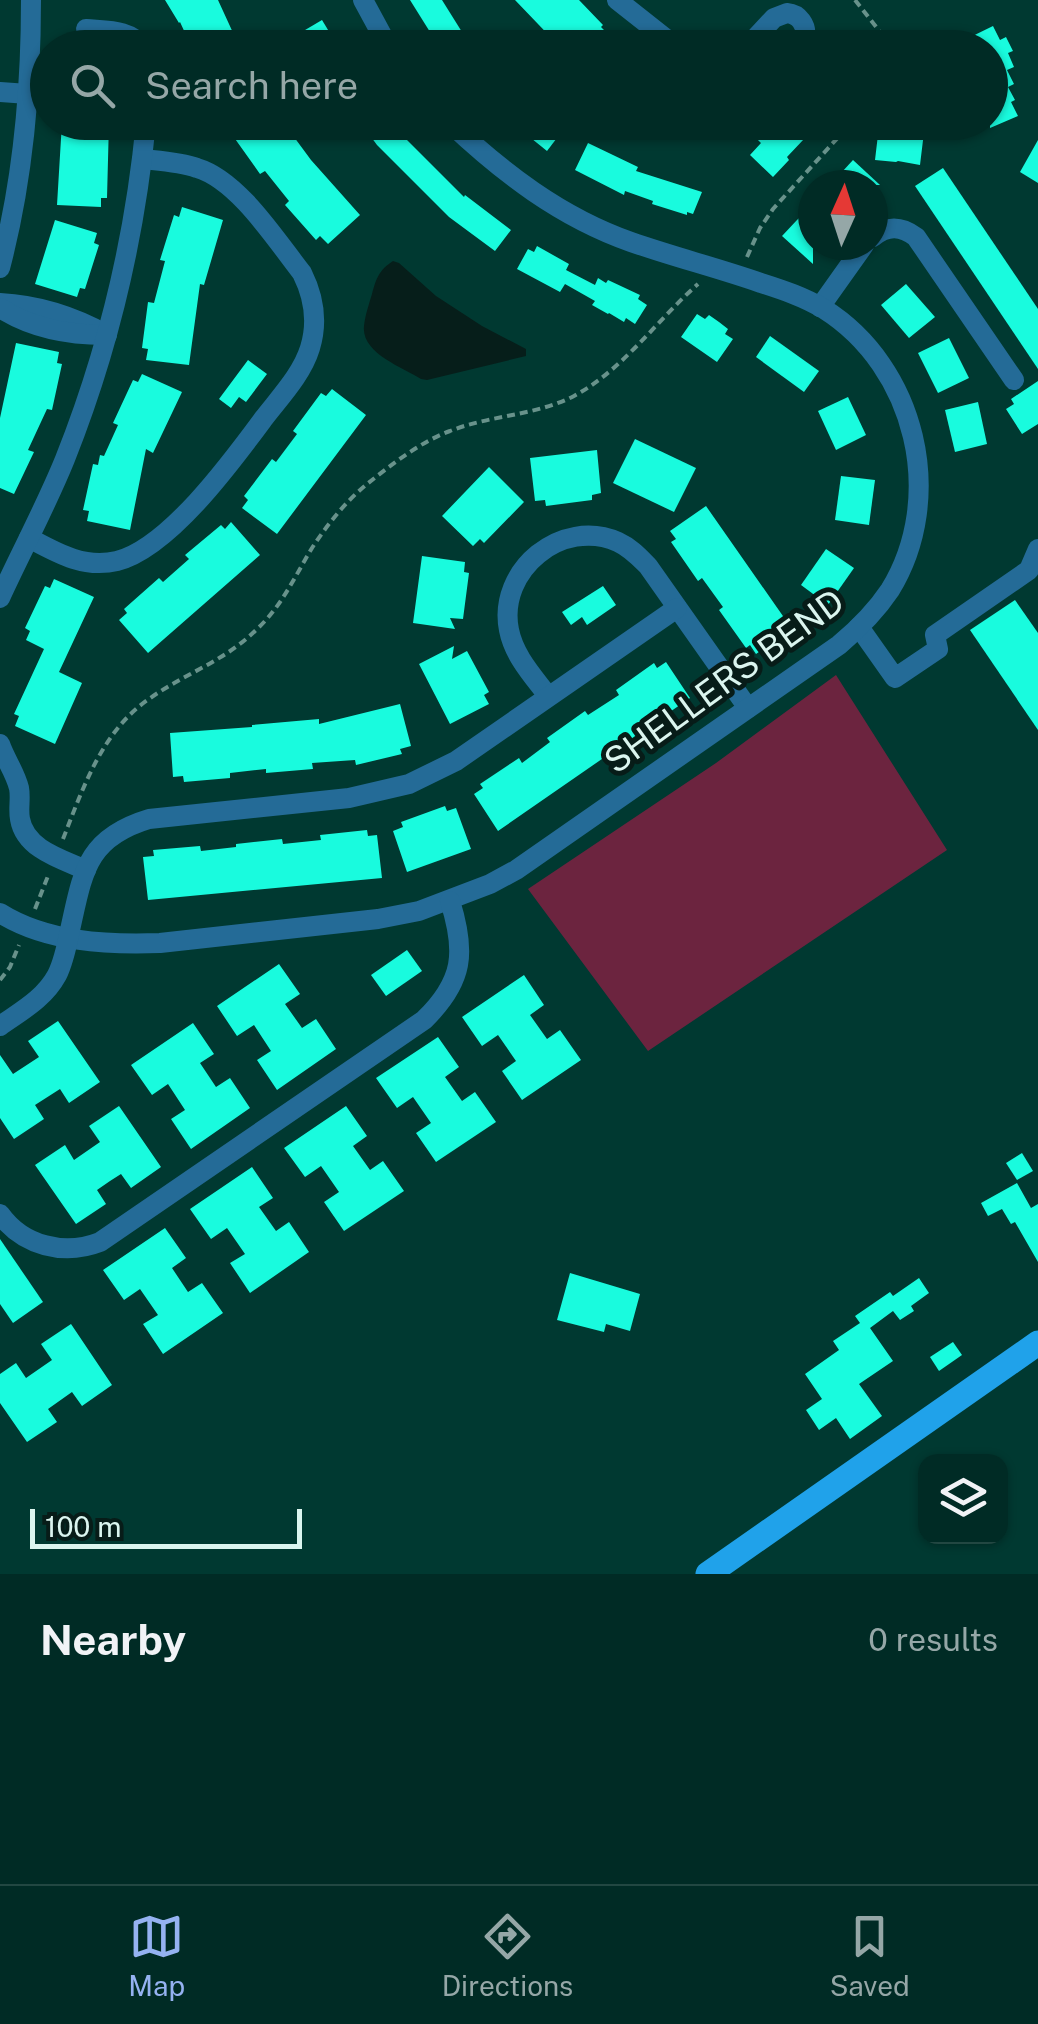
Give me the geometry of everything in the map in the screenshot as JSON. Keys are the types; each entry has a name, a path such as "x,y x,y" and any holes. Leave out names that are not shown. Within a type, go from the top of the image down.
{"main road":[{"path":"708,1574 1038,1342"}],"street":[{"path":"0,268 9,236 28,94 30,0"},
{"path":"363,0 379,30"},
{"path":"617,0 653,30"},
{"path":"763,30 774,18 786,13 799,18 805,30"},
{"path":"0,92 28,94"},
{"path":"0,598 71,444 107,335 128,251 144,140"},
{"name":"SHELLERS BEND","path":"0,913 28,927 123,944 378,920 450,901 516,870 839,646 890,589 901,567 918,508 917,457 908,418 896,390 880,362 858,337 820,307 796,295 628,241 580,221 530,192 467,140"},
{"path":"30,538 80,561 116,561 134,555 176,522 220,477 294,380 310,351 315,318 302,273 237,193 196,167 142,159"},
{"path":"888,230 905,229 916,237 1014,380"},
{"path":"820,307 853,260"},
{"path":"0,305 16,318 74,335 107,335"},
{"path":"548,696 514,646 508,617 512,590 526,564 549,546 566,539 601,537 618,542 648,566 748,708"},
{"path":"859,627 895,678 938,649 935,635 1029,570 1038,548"},
{"path":"0,1026 33,1004 61,966 86,870 109,836 149,819 350,798 409,784 456,762 677,608"},
{"path":"0,744 20,792 24,832 37,847 86,870"},
{"path":"0,1214 13,1230 37,1244 75,1249 100,1242 424,1020 448,992 460,962 460,935 450,901"}],"path":[{"path":"854,0 877,30"},
{"path":"740,276 760,228 773,209 836,140"},
{"path":"0,980 28,927 94,765 123,720 148,699 224,658 258,629 286,596 313,546 363,487 448,432 552,406 596,384 714,269"}],"shaded area":[{"path":"836,675 947,850 648,1051 528,889 716,763"}],"water":[{"path":"393,261 436,296 526,349 526,356 427,380 384,358 369,344 364,326 377,279"}],"building":[{"path":"165,0 218,0 232,30 184,30"},
{"path":"410,0 442,0 461,30 429,30"},
{"path":"515,0 579,0 604,30 544,30"},
{"path":"322,20 328,30 305,30"},
{"path":"1008,87 1015,100 1011,102 1018,116 1008,120"},
{"path":"61,140 109,140 107,198 101,198 101,207 57,205"},
{"path":"236,140 296,140 360,215 328,244 320,236 316,240 285,205 289,201 265,171 260,174"},
{"path":"373,140 407,140 464,197 511,230 495,251 449,217"},
{"path":"533,140 555,140 547,151"},
{"path":"758,140 803,140 773,177 750,155 761,143"},
{"path":"877,140 923,140 920,165 875,160"},
{"path":"1038,140 1038,183 1020,172"},
{"path":"588,143 638,167 636,171 702,192 693,214 652,204 653,201 625,191 624,195 575,170"},
{"path":"853,160 864,170 844,170"},
{"path":"943,168 1038,309 1038,369 915,186"},
{"path":"182,207 223,220 204,285 200,284 189,365 146,360 148,349 142,348 148,302 154,303 165,261 160,260 174,215 179,217"},
{"path":"798,219 798,250 782,236"},
{"path":"55,220 97,233 94,243 99,245 85,289 80,288 77,297 35,284"},
{"path":"537,246 569,264 566,270 595,285 598,278 606,283 608,280 640,295 638,299 647,305 635,324 592,305 595,301 565,284 560,292 517,269 528,249 534,252"},
{"path":"906,284 935,317 909,338 881,305"},
{"path":"697,314 705,319 709,315 728,329 725,334 733,339 717,362 681,337"},
{"path":"770,336 819,371 804,392 756,357"},
{"path":"949,338 969,378 938,393 918,353"},
{"path":"16,343 59,352 57,363 62,364 52,410 47,409 28,450 34,452 14,494 0,488 0,418"},
{"path":"248,360 267,374 246,402 239,397 231,408 219,399"},
{"path":"142,374 182,392 153,453 146,449 130,530 87,521 89,511 83,510 93,464 98,465 100,455 104,456 118,425 113,423 133,380 138,382"},
{"path":"1038,381 1038,424 1022,434 1006,409 1014,404 1011,399"},
{"path":"332,389 366,415 277,534 242,508 248,500 244,496 297,434 293,431 321,393 326,396"},
{"path":"848,397 866,435 836,450 818,411"},
{"path":"978,402 987,444 955,452 945,410"},
{"path":"635,439 696,468 674,512 613,483"},
{"path":"597,450 601,493 592,495 592,500 546,506 545,500 535,501 530,458"},
{"path":"489,467 524,502 484,543 480,539 473,546 442,516"},
{"path":"841,476 875,480 869,525 835,520"},
{"path":"706,506 792,629 756,654 750,645 746,648 719,610 723,607 702,578 698,581 671,542 676,539 670,531"},
{"path":"231,522 260,555 148,653 119,620 127,613 124,609 159,578 163,582 189,559 185,555 221,525 225,529"},
{"path":"826,549 854,568 828,605 801,585"},
{"path":"422,556 465,562 464,572 469,573 463,619 450,618 455,629 413,623"},
{"path":"54,579 94,597 59,672 82,683 55,744 15,726 19,716 14,714 44,649 26,640 30,631 25,628 45,586 50,588"},
{"path":"603,586 616,605 587,625 582,617 571,625 562,612"},
{"path":"1015,600 1038,633 1038,730 970,630"},
{"path":"454,646 452,659 467,651 489,692 484,695 489,704 450,724 419,664"},
{"path":"666,662 690,698 498,831 474,794 483,788 480,784 519,758 522,763 550,742 547,738 585,711 588,715 619,695 616,690 654,663 657,668"},
{"path":"400,704 411,746 400,749 402,754 356,765 355,760 312,763 313,769 230,773 230,778 184,782 183,776 173,777 170,733 319,719 319,724"},
{"path":"445,806 447,811 456,808 471,849 407,872 393,831 403,827 401,822"},
{"path":"367,830 368,836 377,835 382,878 148,900 143,857 154,856 153,850 200,846 201,851 282,839 283,844"},
{"path":"407,950 422,971 386,996 371,975"},
{"path":"279,964 300,994 285,1004 302,1028 316,1019 336,1049 277,1090 257,1060 271,1051 254,1025 237,1036 217,1006"},
{"path":"524,975 544,1005 530,1015 547,1039 560,1030 581,1060 522,1100 502,1071 516,1061 498,1035 482,1046 462,1017"},
{"path":"58,1021 100,1082 69,1103 60,1089 35,1105 44,1119 14,1139 0,1118 0,1055 13,1074 39,1057 28,1041"},
{"path":"193,1023 214,1054 200,1063 216,1087 230,1078 250,1108 191,1149 171,1119 185,1110 168,1084 152,1095 131,1065"},
{"path":"438,1037 459,1067 445,1077 462,1101 475,1092 496,1122 436,1162 416,1133 431,1123 413,1097 397,1108 376,1078"},
{"path":"119,1106 161,1167 131,1188 121,1174 110,1181 97,1190 106,1204 76,1224 35,1165 65,1145 74,1160 100,1142 89,1126"},
{"path":"346,1106 367,1136 353,1146 370,1170 383,1161 404,1191 344,1231 324,1202 339,1192 321,1166 305,1177 284,1148"},
{"path":"1022,1153 1033,1171 1017,1180 1006,1163"},
{"path":"252,1167 273,1198 259,1207 276,1231 289,1222 309,1252 250,1293 230,1263 245,1254 227,1228 211,1239 190,1209"},
{"path":"1017,1183 1031,1208 1038,1204 1038,1262 1015,1222 1011,1224 1002,1209 988,1216 981,1203"},
{"path":"165,1228 186,1258 172,1268 188,1292 202,1283 223,1313 163,1354 143,1324 158,1315 140,1289 124,1300 103,1270"},
{"path":"0,1239 43,1302 13,1323 0,1304"},
{"path":"570,1273 640,1294 630,1331 606,1324 604,1332 557,1320"},
{"path":"919,1278 929,1293 911,1306 914,1311 900,1320 893,1311 870,1328 893,1361 859,1384 882,1416 850,1439 836,1418 819,1430 806,1410 822,1399 805,1374 839,1350 833,1341 860,1323 855,1316"},
{"path":"71,1324 112,1385 82,1406 72,1392 48,1409 57,1422 27,1442 0,1403 0,1374 16,1363 26,1378 52,1360 41,1344"},
{"path":"953,1342 962,1355 939,1371 930,1357"}]}
